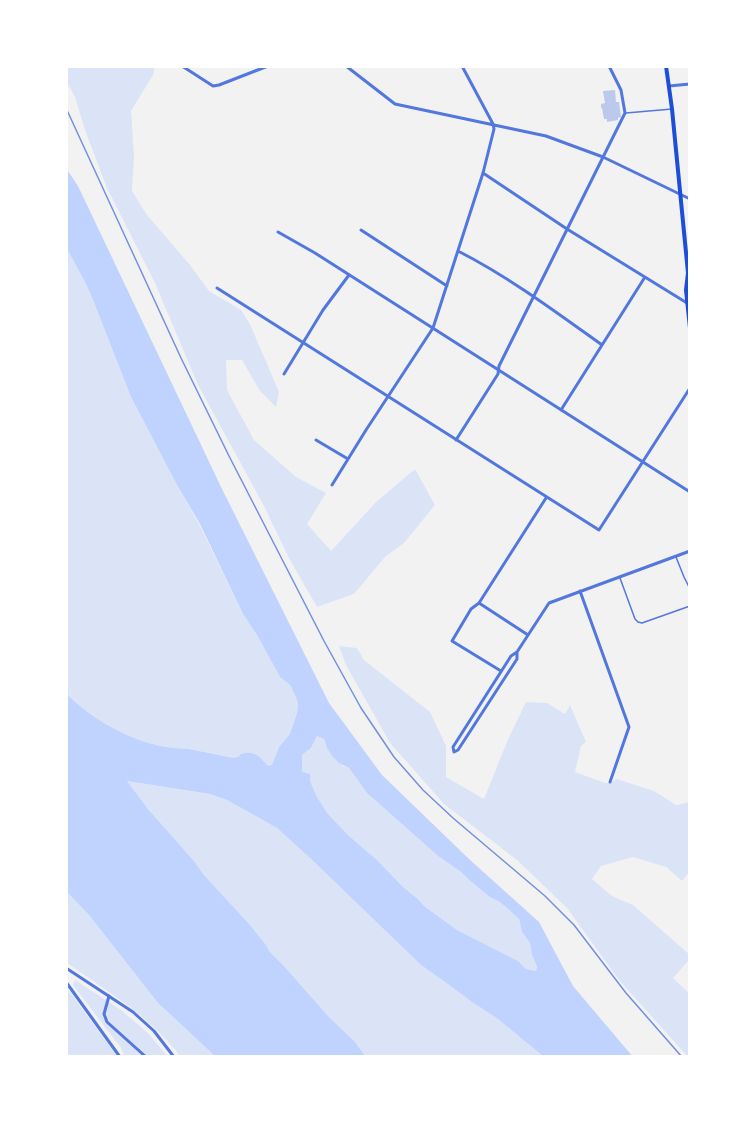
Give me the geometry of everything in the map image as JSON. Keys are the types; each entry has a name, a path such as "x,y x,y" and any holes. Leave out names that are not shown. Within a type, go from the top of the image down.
{"main road":[{"path":"666,66 688,273 686,290 690,328"},
{"path":"688,273 690,279"}],"street":[{"path":"182,66 213,86 268,66"},
{"path":"251,66 253,72"},
{"path":"346,66 395,104 546,136 603,157 690,199"},
{"path":"332,485 434,328 483,173 494,129 462,66"},
{"path":"456,440 498,374 499,366 625,113 621,90 609,66"},
{"path":"669,86 690,84"},
{"path":"483,173 688,305"},
{"path":"361,230 447,286"},
{"path":"278,232 349,274 690,492"},
{"path":"458,251 533,297 602,345"},
{"path":"284,374 323,310 349,274"},
{"path":"561,410 645,277"},
{"path":"217,288 598,530 690,388"},
{"path":"316,440 348,459"},
{"path":"501,671 452,641 471,609 479,603 546,497"},
{"path":"517,652 517,659 458,750 454,752 453,747 501,671 511,656 517,652 549,603 690,551"},
{"path":"580,591 629,728 610,782"},
{"path":"479,603 528,634"},
{"path":"66,968 144,1022 174,1057"},
{"path":"66,982 120,1057"},
{"path":"109,996 104,1014 107,1022 146,1057"}],"lane":[{"path":"625,113 672,109"},
{"path":"676,556 690,589"},
{"path":"620,577 638,622 642,623 690,606"}],"shaded area":[{"path":"66,66 155,66 153,75 131,111 134,156 132,191 147,215 209,291 241,310 250,324 279,392 276,407 260,391 242,360 226,360 227,390 254,440 296,477 326,493 307,524 331,551 376,502 415,469 435,505 404,543 385,557 354,594 317,607 290,560 264,506 198,385 155,283 107,188 75,97 66,81"},
{"path":"66,247 93,300 131,397 199,524 243,614 280,677 290,685 296,697 297,713 290,735 279,747 272,766 268,766 263,760 235,758 149,743 122,733 98,719 66,693"},
{"path":"339,646 357,648 364,660 430,712 446,746 446,777 484,799 526,702 547,703 565,714 570,705 586,742 581,746 575,772 605,783 617,779 654,791 676,805 690,802 690,871 682,881 666,867 633,857 601,866 592,879 612,896 633,905 690,955 690,959 673,978 690,994 690,1057 619,980 567,908 517,860 444,804 390,743 346,665"},
{"path":"317,736 324,739 332,756 343,766 349,768 367,793 438,856 519,919 522,932 530,943 536,971 526,969 518,961 457,930 424,906 328,814 317,797 308,773 302,772 302,755 311,748"},
{"path":"127,781 210,794 227,800 277,828 421,965 498,1019 544,1057 366,1057 355,1042 270,952 250,925 204,875"},
{"path":"66,891 89,915 158,1003 216,1057 181,1057 169,1042 142,1017 66,962"},
{"path":"75,980 121,1010 148,1033 168,1057 125,1057 121,1048 73,985"},
{"path":"66,987 114,1052 117,1057 66,1057"}],"water":[{"path":"66,168 78,186 222,489 329,703 382,775 469,859 539,922 573,986 633,1057 544,1057 498,1019 421,965 277,828 227,800 210,794 127,781 204,875 250,925 270,952 355,1042 366,1057 216,1057 158,1003 89,915 66,891 66,693 98,719 122,733 148,743 234,758 241,754 253,754 268,766 272,765 279,747 290,734 298,704 290,685 280,677 243,614 200,524 131,397 93,300 66,247","holes":["317,736 324,739 332,756 349,768 367,793 438,856 519,919 522,932 530,943 537,967 536,971 526,969 518,961 457,930 424,906 328,814 317,797 310,781 310,774 302,772 302,755 311,748"]}],"building":[{"path":"615,90 621,117 618,120 607,122 601,108 601,104 605,103 603,91"}],"railway":[{"path":"66,108 181,358 229,456 361,708 394,757 423,790 545,896 574,925 626,993 682,1057"}]}
